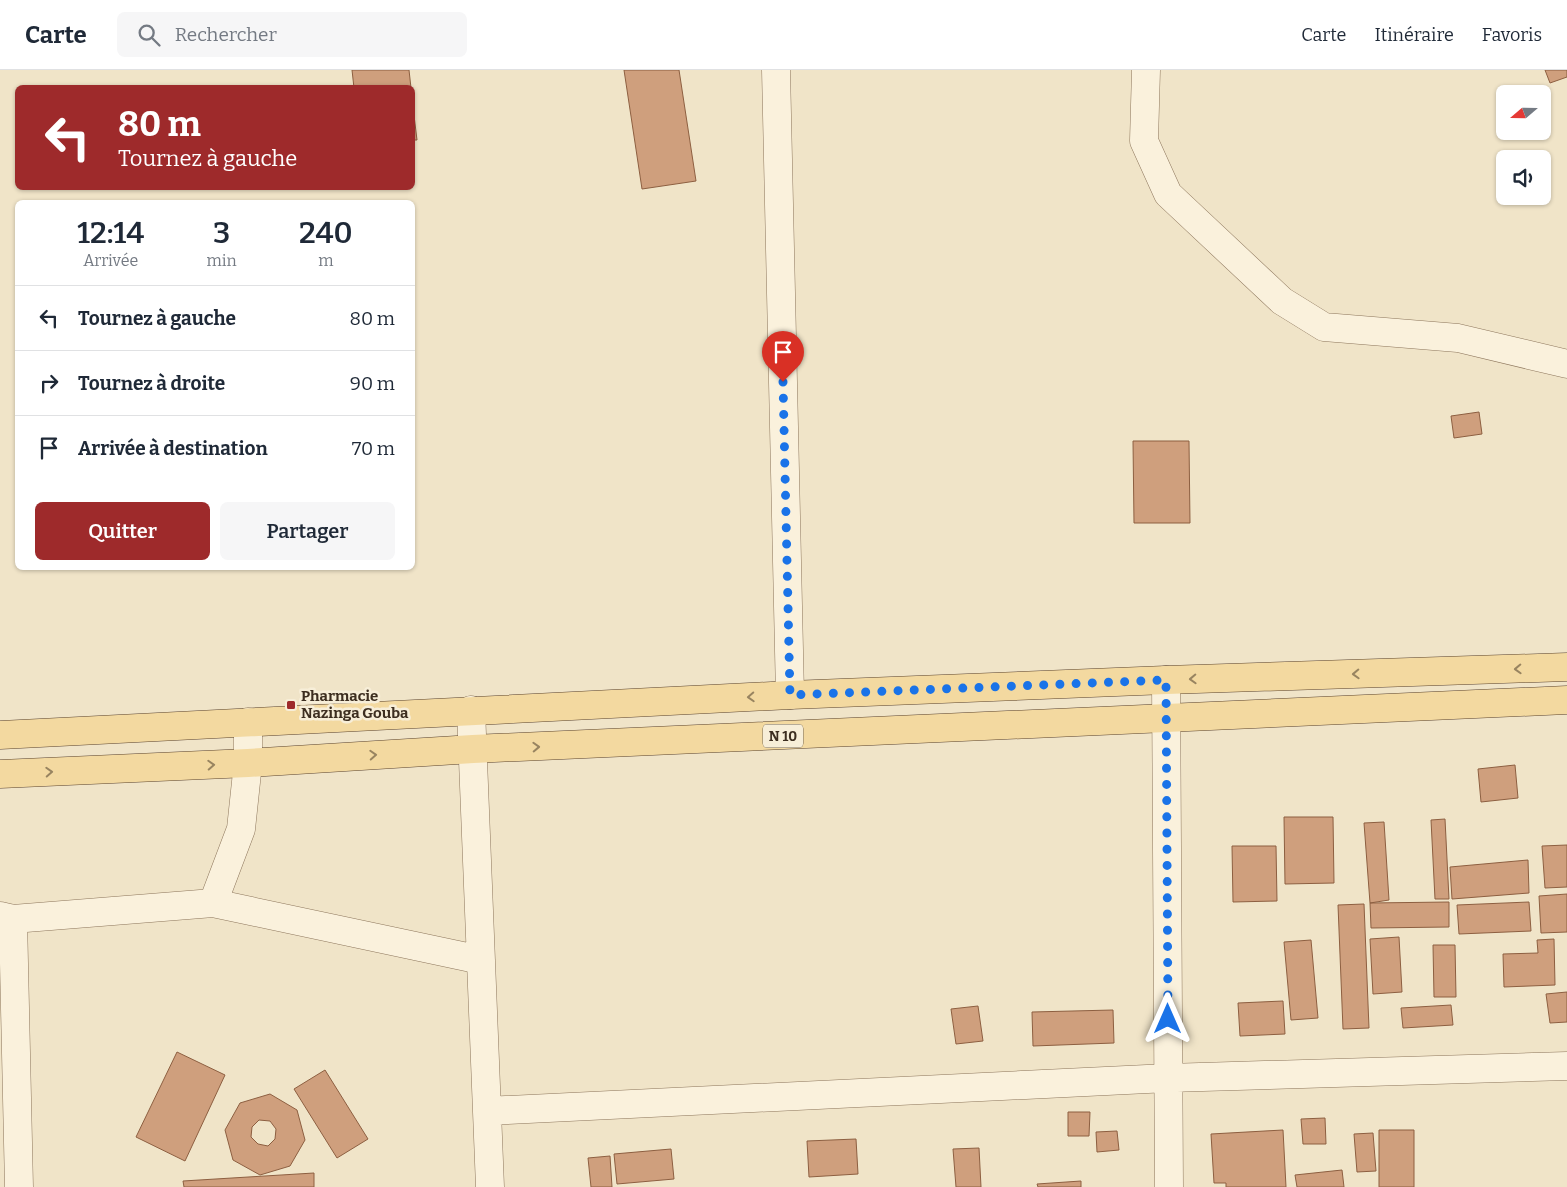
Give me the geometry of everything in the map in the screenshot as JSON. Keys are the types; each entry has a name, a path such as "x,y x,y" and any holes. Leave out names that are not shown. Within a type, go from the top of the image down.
{"main road":[{"path":"0,735 790,695 1567,667"},
{"name":"N 10","path":"0,774 248,763 473,749 1167,720 1567,700"}],"street":[{"path":"776,70 790,695"},
{"path":"1146,70 1144,141 1168,194 1282,301 1324,327 1458,338 1567,364"},
{"path":"1166,680 1168,1187"},
{"path":"471,710 490,1187"},
{"path":"213,903 241,829 248,763 248,722"},
{"path":"19,1187 6,917 213,903 481,960"},
{"path":"487,1111 1168,1078 1567,1066"}],"building":[{"path":"352,70 409,70 411,85 354,85"},
{"path":"624,70 679,70 696,181 642,189"},
{"path":"1545,70 1567,70 1567,77 1550,83"},
{"path":"415,124 417,140 415,140"},
{"path":"1479,412 1482,434 1454,438 1451,416"},
{"path":"1133,441 1189,441 1190,523 1134,523"},
{"path":"1515,765 1518,798 1481,802 1478,769"},
{"path":"1284,817 1333,817 1334,883 1285,884"},
{"path":"1445,819 1449,899 1435,899 1431,820"},
{"path":"1384,822 1389,900 1370,903 1364,823"},
{"path":"1567,845 1567,887 1545,888 1542,846"},
{"path":"1232,846 1276,846 1277,901 1233,902"},
{"path":"1528,860 1529,893 1452,899 1450,867"},
{"path":"1567,894 1567,932 1541,933 1539,896"},
{"path":"1449,902 1449,927 1371,928 1370,903"},
{"path":"1529,902 1531,931 1459,934 1457,905"},
{"path":"1364,904 1369,1028 1343,1029 1338,905"},
{"path":"1399,937 1402,992 1373,994 1370,939"},
{"path":"1554,939 1555,985 1504,987 1503,954 1538,953 1537,940"},
{"path":"1311,940 1318,1018 1291,1020 1284,942"},
{"path":"1433,945 1455,945 1456,997 1434,997"},
{"path":"1567,992 1567,1022 1550,1023 1546,994"},
{"path":"1283,1001 1285,1034 1240,1036 1238,1003"},
{"path":"1451,1005 1453,1025 1403,1028 1401,1008"},
{"path":"978,1006 983,1041 956,1044 951,1009"},
{"path":"1113,1010 1114,1043 1033,1046 1032,1012"},
{"path":"177,1052 225,1075 185,1161 136,1137"},
{"path":"325,1070 368,1139 337,1158 294,1089"},
{"path":"270,1094 297,1110 305,1140 290,1166 260,1175 233,1160 225,1130 240,1103","holes":["259,1120 270,1121 276,1129 275,1139 268,1146 258,1144 251,1137 252,1127"]},
{"path":"1068,1112 1090,1112 1089,1136 1068,1136"},
{"path":"1325,1118 1326,1144 1303,1144 1301,1119"},
{"path":"1283,1130 1286,1187 1226,1187 1226,1183 1214,1183 1211,1134"},
{"path":"1379,1130 1414,1130 1414,1187 1379,1187"},
{"path":"1117,1131 1119,1150 1097,1152 1096,1132"},
{"path":"1373,1133 1376,1171 1357,1172 1354,1134"},
{"path":"856,1139 858,1174 809,1177 807,1141"},
{"path":"979,1148 981,1187 956,1187 953,1149"},
{"path":"671,1149 674,1179 617,1184 614,1154"},
{"path":"610,1156 612,1187 591,1187 588,1158"},
{"path":"1342,1170 1344,1187 1297,1187 1295,1175"},
{"path":"314,1173 314,1187 184,1187 183,1181"},
{"path":"1081,1181 1081,1187 1038,1187 1037,1184"}],"place":[{"name":"Pharmacie Nazinga Gouba","path":"291,705"}],"route":[{"path":"783,382 790,695 1166,680 1168,1019"}]}
